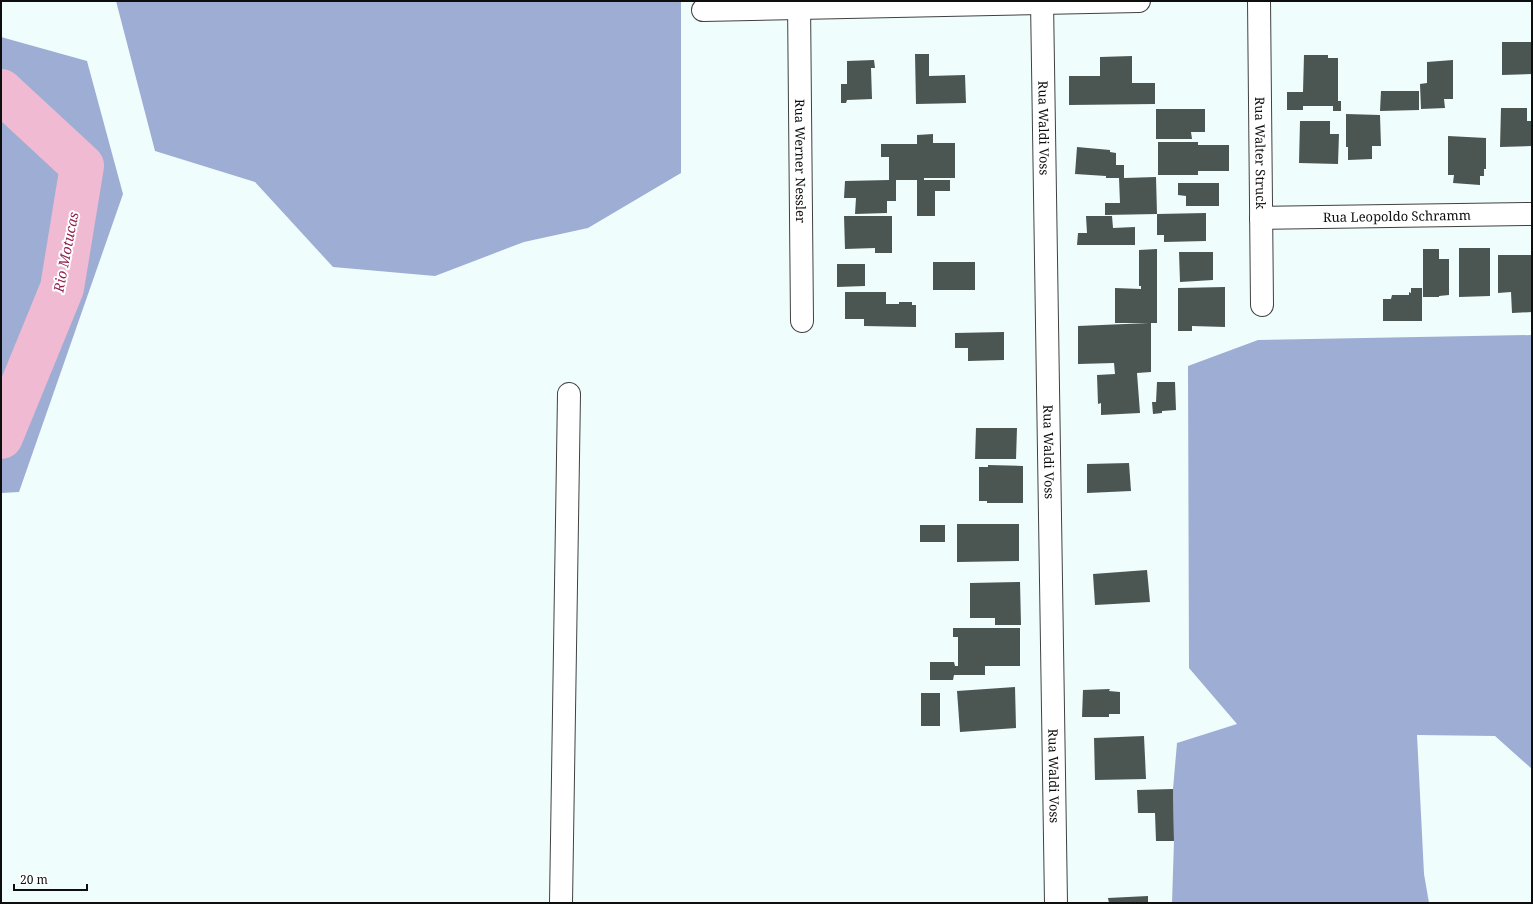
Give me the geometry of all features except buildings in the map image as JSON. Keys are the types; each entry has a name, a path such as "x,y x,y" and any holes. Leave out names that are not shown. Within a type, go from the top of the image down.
{"street":[{"path":"703,10 799,5 1139,1"},
{"name":"Rua Walter Struck","path":"1259,1 1262,305"},
{"name":"Rua Waldi Voss","path":"1042,2 1056,903"},
{"name":"Rua Werner Nessler","path":"799,5 802,321"},
{"name":"Rua Leopoldo Schramm","path":"1261,218 1532,214"},
{"path":"561,903 569,394"}],"shaded area":[{"path":"116,1 681,1 681,173 588,228 524,242 435,276 333,267 255,182 155,151"},
{"path":"1,37 87,61 123,194 19,492 1,493"},
{"path":"1532,335 1532,769 1495,736 1417,735 1424,874 1429,903 1172,903 1174,841 1173,789 1177,743 1237,724 1189,668 1188,366 1258,340"}],"waterway":[{"name":"Rio Motucas","path":"1,91 82,166 62,288 1,437"}]}
